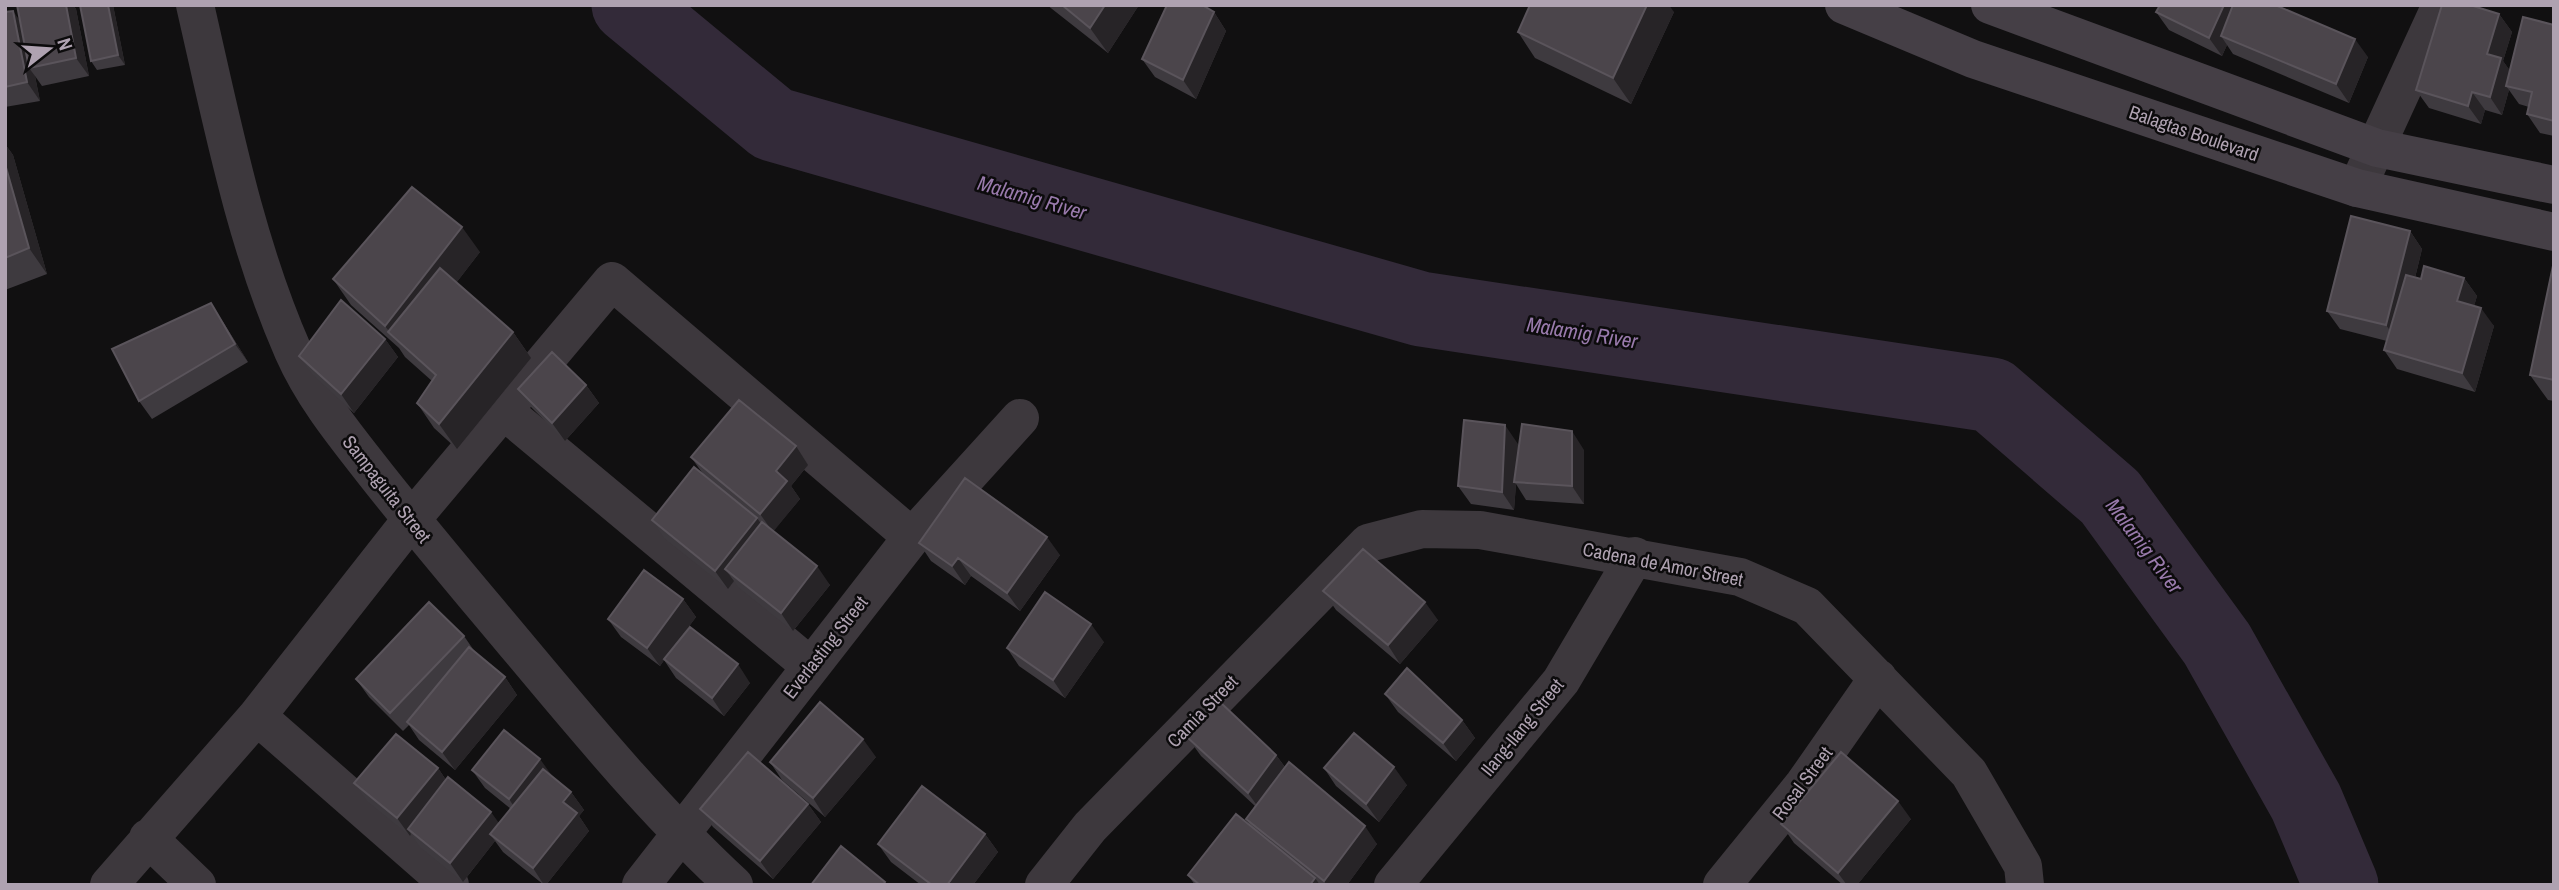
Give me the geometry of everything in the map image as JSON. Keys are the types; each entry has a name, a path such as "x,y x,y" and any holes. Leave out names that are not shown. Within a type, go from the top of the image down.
{"main road":[{"name":"Balagtas Boulevard","path":"1844,5 1973,59 2357,188 2554,232"},
{"path":"1973,59 1990,5 2377,148 2554,185"}],"street":[{"name":"Sampaguita Street","path":"195,5 235,180 271,294 293,352 319,401 411,520 681,835 734,885"},
{"path":"2357,188 2441,5"},
{"path":"109,885 257,716 411,520 612,281 912,537"},
{"path":"503,410 809,665"},
{"name":"Everlasting Street","path":"641,885 809,665 912,537 1020,418"},
{"name":"Cadena de Amor Street","path":"1368,543 1422,529 1480,530 1740,577 1807,606 1969,773 2023,866 2025,885"},
{"name":"Camia Street","path":"1044,885 1090,827 1368,543"},
{"name":"Ilang-Ilang Street","path":"1392,885 1561,681 1635,556"},
{"name":"Rosal Street","path":"1722,885 1804,783 1878,678"},
{"path":"257,716 450,885"},
{"path":"148,838 197,885"}],"building":[{"path":"17,5 66,5 76,58 29,68"},
{"path":"80,5 108,5 118,55 91,61"},
{"path":"1062,5 1105,5 1090,28"},
{"path":"1167,5 1202,5 1214,12 1183,80 1142,59"},
{"path":"1530,5 1647,5 1613,78 1518,32"},
{"path":"2160,5 2224,5 2209,38 2156,12"},
{"path":"2233,5 2275,5 2355,39 2336,84 2221,36"},
{"path":"2442,5 2470,5 2499,14 2487,54 2501,58 2490,97 2472,92 2468,106 2416,90"},
{"path":"13,11 27,82 5,87 5,12"},
{"path":"2523,17 2554,25 2554,121 2527,114 2532,92 2506,86"},
{"path":"5,164 29,248 5,258"},
{"path":"412,187 462,227 385,326 333,279"},
{"path":"2351,216 2410,231 2386,325 2327,311"},
{"path":"2554,261 2554,380 2530,375"},
{"path":"2424,266 2464,278 2457,301 2481,308 2462,373 2384,350 2406,275 2421,279"},
{"path":"440,268 513,332 439,424 417,403 436,375 388,332"},
{"path":"341,300 385,339 341,394 299,356"},
{"path":"211,303 235,344 139,401 112,349"},
{"path":"552,352 586,385 552,423 518,389"},
{"path":"739,400 796,446 776,471 787,481 760,514 691,457"},
{"path":"1464,420 1505,425 1502,492 1458,486"},
{"path":"1522,424 1572,431 1572,486 1514,482"},
{"path":"694,467 757,518 715,571 652,520"},
{"path":"965,478 1047,537 1007,593 958,558 952,566 919,543"},
{"path":"762,522 817,566 781,613 725,569"},
{"path":"1363,549 1425,602 1388,645 1323,591"},
{"path":"644,570 683,599 647,648 608,619"},
{"path":"1045,592 1091,624 1053,680 1007,648"},
{"path":"429,602 464,636 390,713 356,679"},
{"path":"690,627 738,664 712,698 664,659"},
{"path":"469,647 505,677 442,752 407,722"},
{"path":"1407,668 1462,720 1443,743 1385,694"},
{"path":"820,702 863,739 813,798 770,762"},
{"path":"1220,702 1276,755 1248,793 1188,738"},
{"path":"504,730 540,759 509,799 472,770"},
{"path":"1354,733 1394,767 1366,804 1324,768"},
{"path":"396,734 438,768 397,818 354,783"},
{"path":"748,752 808,804 760,861 700,809"},
{"path":"1841,752 1898,801 1838,873 1781,824"},
{"path":"1289,762 1365,826 1324,881 1246,819"},
{"path":"543,769 571,792 563,802 577,813 533,868 490,834"},
{"path":"448,777 491,812 450,863 408,829"},
{"path":"922,786 985,834 947,885 932,885 878,844"},
{"path":"1236,814 1315,878 1310,885 1200,885 1188,875"},
{"path":"841,846 885,882 883,885 811,885"}],"waterway":[{"name":"Malamig River","path":"629,5 773,124 1421,309 1992,395 2110,497 2217,644 2306,802 2341,885"}]}
